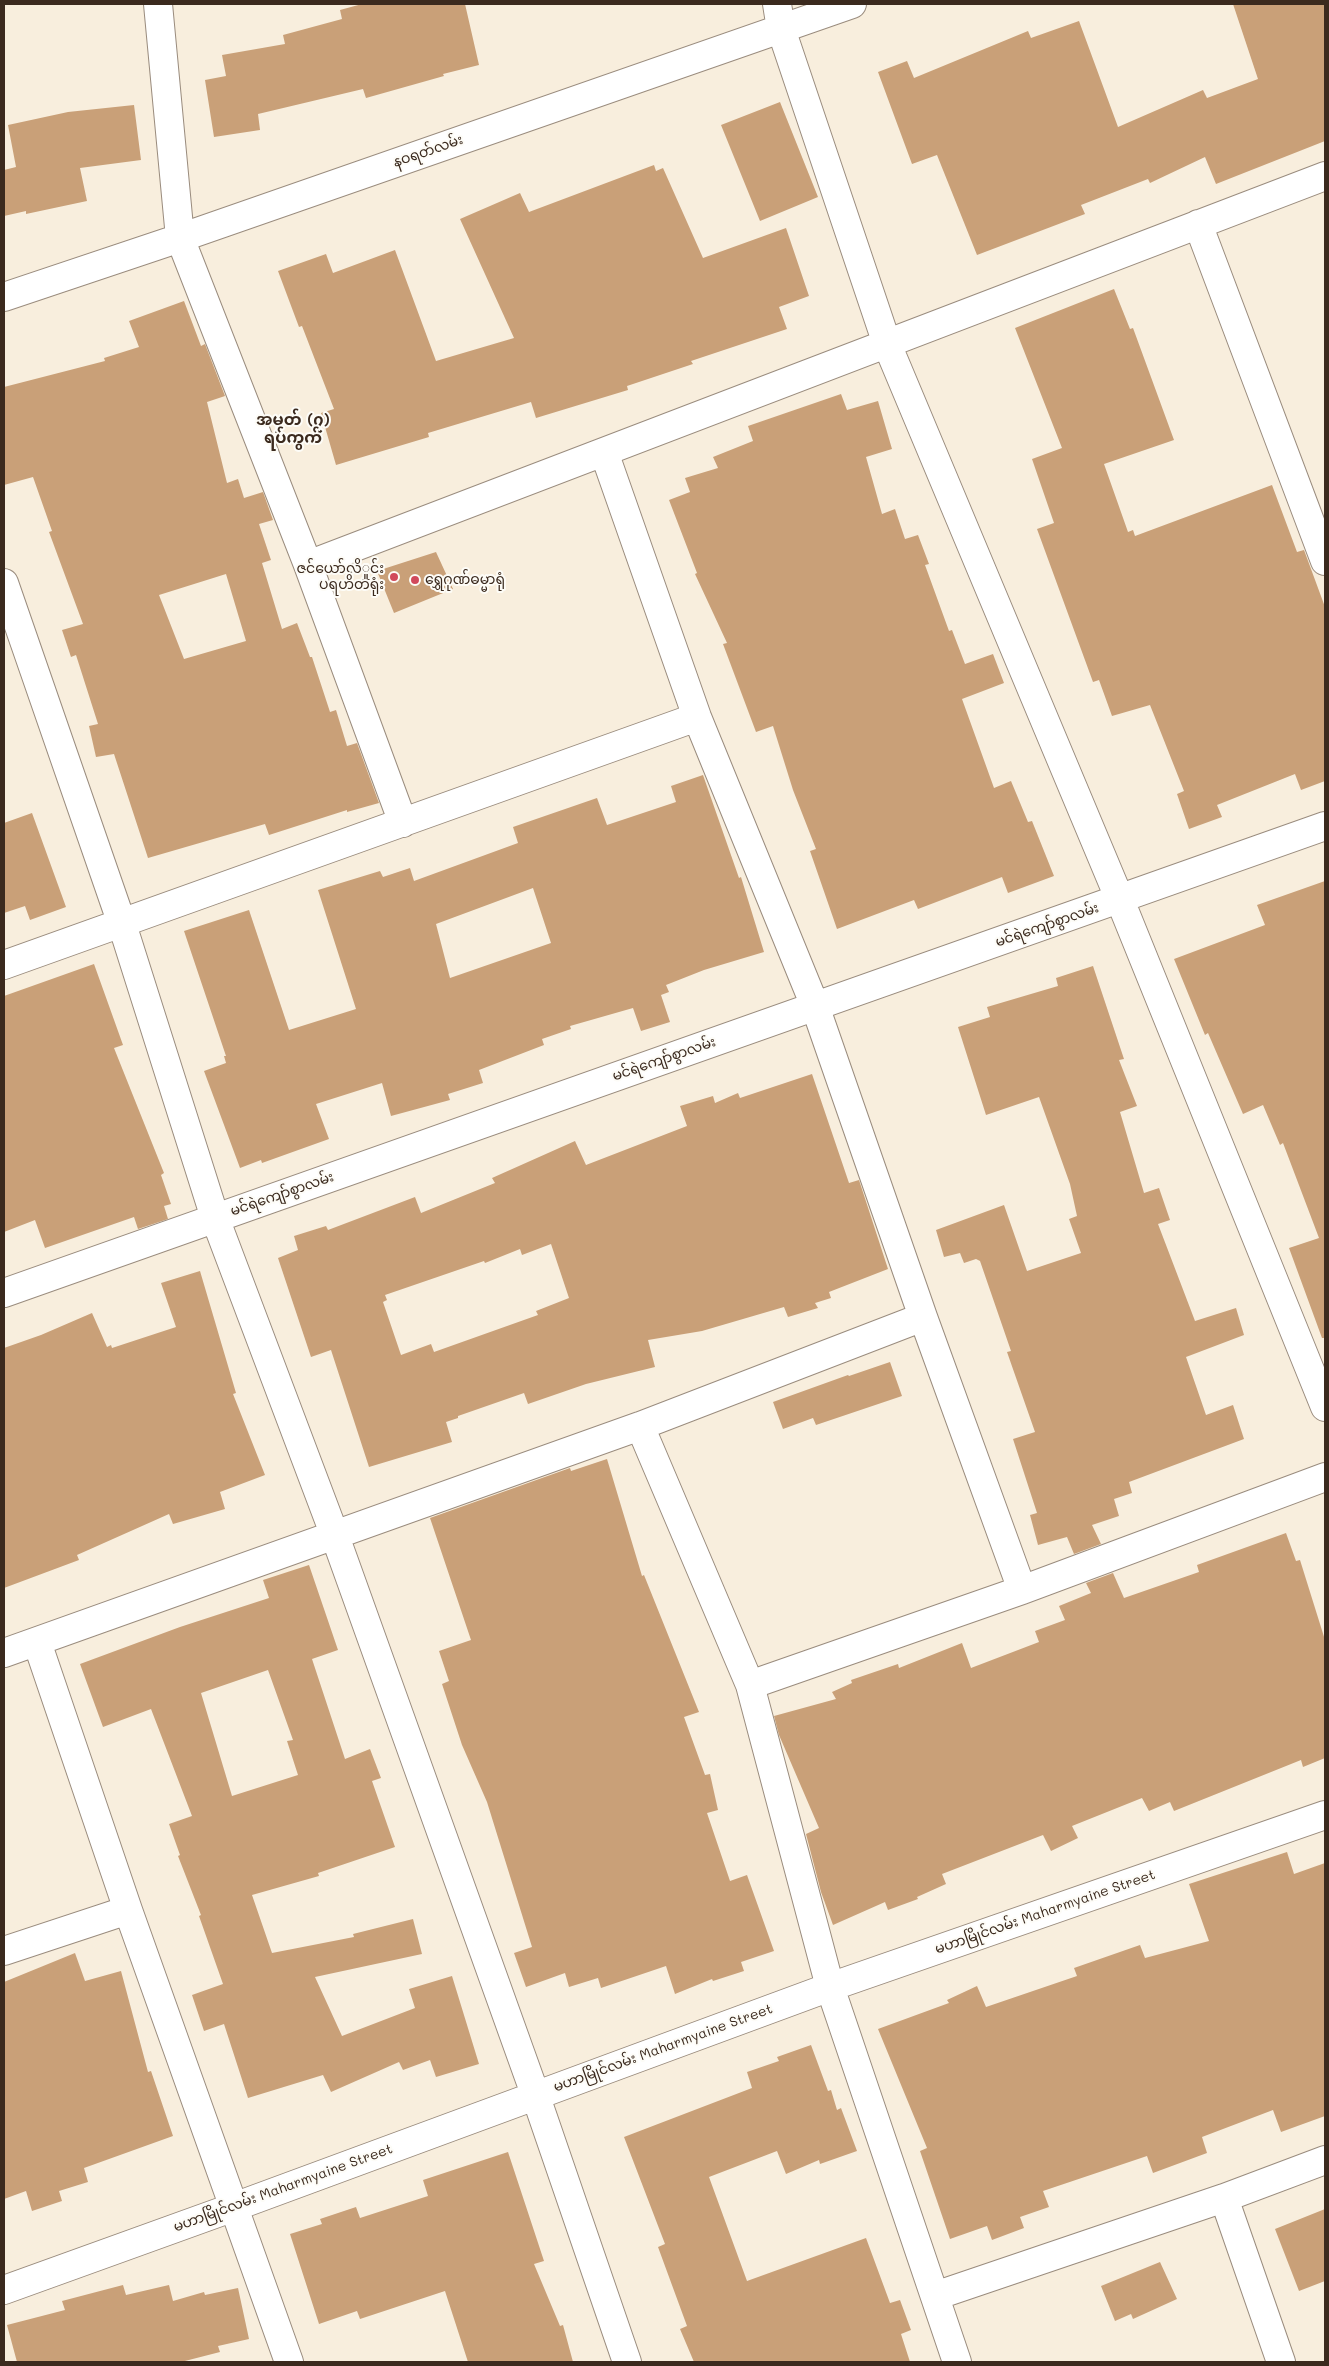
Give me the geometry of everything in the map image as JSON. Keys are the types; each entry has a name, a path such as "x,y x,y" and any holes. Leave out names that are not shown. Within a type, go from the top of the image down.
{"street":[{"path":"158,4 180,238 308,565 403,823"},
{"name":"နဝရတ်လမ်း","path":"4,297 180,238 779,16 852,4"},
{"path":"779,16 887,344 1120,900 1325,1408"},
{"path":"308,565 1325,176"},
{"path":"1198,224 1315,506 1325,561"},
{"path":"604,452 697,717 815,1006 923,1317 1022,1590"},
{"path":"4,583 121,921 215,1218 335,1536 535,2094 627,2362"},
{"path":"4,965 121,921 403,823 697,717"},
{"name":"မင်ရဲကျော်စွာလမ်း","path":"4,1293 1325,826"},
{"path":"4,1653 640,1426 923,1317"},
{"path":"640,1426 750,1685 830,1987 957,2362"},
{"path":"750,1685 1022,1590 1325,1477"},
{"path":"37,1642 128,1910 289,2362"},
{"name":"မဟာမြိုင်လမ်း Maharmyaine Street","path":"4,2290 830,1987 1325,1815"},
{"path":"4,1951 128,1910"},
{"path":"935,2296 1224,2198 1325,2160"},
{"path":"1224,2198 1281,2362"}],"building":[{"path":"362,4 465,4 479,65 366,98 363,89 258,114 260,130 214,137 205,80 226,76 222,55 285,44 283,35 342,19 340,10"},
{"path":"1233,4 1325,4 1325,141 1216,184 1205,157 1150,183 1148,179 1081,205 1085,214 977,255 937,155 912,164 878,72 907,61 914,78 1028,31 1031,38 1079,21 1118,127 1203,90 1207,98 1258,79"},
{"path":"780,102 818,197 760,221 721,125"},
{"path":"134,105 141,160 80,168 87,201 26,214 26,211 4,216 4,170 16,167 8,125 68,112"},
{"path":"654,165 656,171 663,168 703,258 786,228 809,296 779,307 787,329 691,361 693,364 627,386 628,390 536,418 531,402 428,433 429,437 336,465 321,413 334,409 302,326 299,327 278,271 326,254 333,273 395,250 436,361 514,338 460,219 520,193 529,212"},
{"path":"1114,289 1130,329 1133,328 1174,440 1104,464 1128,532 1133,530 1135,536 1272,485 1297,552 1304,550 1325,607 1325,781 1301,790 1295,774 1217,805 1222,817 1189,829 1177,794 1184,791 1150,705 1112,716 1099,680 1093,682 1037,529 1054,523 1032,459 1062,448 1015,328"},
{"path":"184,301 201,346 205,344 225,396 207,402 227,483 238,479 244,498 263,492 273,520 259,524 271,560 262,563 282,629 297,623 310,657 312,657 330,712 336,710 347,746 357,743 379,803 347,812 347,810 269,835 265,824 148,858 114,754 96,757 89,726 98,724 76,655 71,657 62,630 83,624 49,532 52,531 33,477 4,485 4,387 105,361 104,358 139,347 129,321","holes":["226,574 246,641 184,659 159,595"]},
{"path":"841,394 847,410 878,401 892,449 866,457 882,514 895,509 905,539 918,535 929,564 925,565 949,631 952,630 965,664 993,654 1004,683 962,699 994,788 1011,781 1028,822 1032,821 1054,876 1008,893 1002,877 918,909 914,900 837,929 810,851 816,849 793,790 773,726 756,732 723,644 727,643 695,574 697,573 669,500 690,492 685,478 718,468 713,457 753,441 748,426"},
{"name":"ရွှေဂုဏ်ဓမ္မာရုံ","path":"436,552 453,589 394,613 377,571"},
{"path":"703,775 739,878 741,877 764,952 704,970 666,985 669,992 661,995 670,1022 641,1031 633,1008 570,1026 571,1029 542,1039 544,1045 479,1070 483,1083 448,1094 450,1100 391,1116 382,1083 316,1104 329,1139 262,1163 261,1160 240,1168 204,1071 226,1063 224,1056 226,1056 184,931 249,910 289,1030 356,1009 318,890 380,871 383,877 410,868 414,881 518,843 513,827 597,798 607,825 676,802 671,786","holes":["533,888 551,943 450,978 436,924"]},
{"path":"32,813 66,907 30,920 25,906 4,913 4,823"},
{"path":"1325,881 1325,1338 1322,1338 1289,1248 1319,1238 1283,1143 1280,1145 1263,1105 1243,1114 1208,1033 1205,1035 1174,959 1265,925 1257,905"},
{"path":"94,964 123,1045 114,1048 164,1173 161,1175 171,1204 164,1206 168,1219 138,1229 134,1217 45,1248 35,1220 4,1232 4,996"},
{"path":"1093,966 1124,1059 1119,1060 1137,1106 1120,1112 1144,1193 1159,1188 1170,1220 1158,1224 1195,1321 1236,1308 1244,1335 1186,1357 1206,1415 1233,1405 1244,1439 1129,1482 1132,1493 1114,1499 1119,1516 1092,1525 1101,1544 1074,1554 1067,1537 1038,1545 1030,1515 1037,1513 1013,1439 1035,1432 1007,1352 1011,1351 980,1261 976,1259 964,1263 960,1253 944,1257 936,1230 1004,1205 1027,1271 1081,1253 1069,1219 1077,1216 1070,1184 1039,1097 986,1115 958,1027 990,1017 987,1007 1058,986 1056,978"},
{"path":"812,1074 849,1183 859,1180 888,1269 829,1292 831,1298 815,1303 818,1308 788,1317 784,1307 702,1331 648,1340 655,1367 586,1384 528,1404 524,1393 458,1416 458,1418 446,1422 452,1442 369,1467 331,1350 311,1357 278,1258 298,1250 294,1236 326,1226 328,1230 415,1197 421,1213 495,1183 492,1178 575,1141 586,1165 687,1126 680,1106 713,1096 715,1103 738,1093 740,1098","holes":["551,1244 569,1298 536,1311 538,1315 434,1352 431,1344 401,1355 383,1302 387,1300 385,1295 484,1261 485,1263 520,1249 522,1255"]},
{"path":"200,1271 236,1393 233,1394 265,1475 220,1492 225,1509 173,1524 169,1514 77,1555 79,1560 4,1588 4,1348 41,1335 92,1313 107,1347 111,1345 112,1348 176,1327 161,1283"},
{"path":"890,1362 902,1396 816,1425 813,1418 783,1429 773,1402"},
{"path":"607,1459 642,1576 644,1575 699,1712 684,1717 705,1775 710,1774 718,1810 707,1813 730,1881 747,1875 774,1951 741,1962 744,1971 713,1981 712,1979 675,1994 666,1966 601,1988 598,1978 569,1987 565,1973 526,1987 514,1953 532,1947 487,1802 462,1745 442,1684 449,1681 439,1651 471,1640 430,1518 570,1468 571,1471"},
{"path":"1286,1533 1296,1561 1300,1560 1325,1640 1325,1758 1303,1767 1301,1760 1174,1811 1170,1802 1149,1811 1142,1798 1072,1826 1078,1838 1051,1851 1043,1835 942,1874 946,1884 917,1897 918,1899 888,1910 885,1902 833,1925 821,1892 806,1834 819,1828 779,1735 774,1716 836,1699 832,1692 852,1683 851,1680 898,1664 899,1668 962,1643 971,1668 1039,1642 1035,1631 1065,1620 1059,1606 1091,1593 1086,1583 1113,1573 1124,1598 1199,1572 1197,1565"},
{"path":"309,1565 338,1650 312,1659 345,1759 370,1749 381,1778 372,1781 395,1847 318,1873 319,1876 252,1895 272,1953 354,1937 353,1934 413,1919 422,1954 315,1977 342,2036 415,2008 409,1989 452,1976 479,2064 436,2077 430,2060 403,2070 399,2062 331,2092 323,2075 248,2098 224,2024 204,2031 192,1995 223,1984 199,1916 201,1915 178,1856 180,1855 169,1824 192,1816 151,1709 103,1727 80,1664 180,1627 269,1598 263,1580","holes":["268,1670 293,1740 287,1741 298,1775 232,1796 201,1693"]},
{"path":"1287,1852 1294,1874 1325,1863 1325,2116 1281,2132 1273,2110 1202,2137 1207,2153 1153,2173 1147,2156 1043,2191 1049,2207 1020,2217 1024,2228 992,2240 987,2226 950,2239 920,2151 927,2148 878,2029 949,2003 947,2000 977,1986 986,2007 1077,1976 1074,1968 1140,1945 1145,1958 1209,1941 1189,1884"},
{"path":"75,1953 85,1981 121,1971 148,2072 151,2071 173,2136 84,2168 88,2182 59,2191 62,2201 32,2211 26,2191 4,2199 4,1982"},
{"path":"811,2045 828,2091 831,2090 837,2110 841,2108 857,2151 820,2164 819,2160 786,2174 777,2151 709,2177 747,2281 866,2238 890,2303 900,2300 911,2330 901,2334 910,2362 694,2362 680,2329 687,2326 658,2247 665,2244 624,2137 752,2088 747,2072 779,2061 777,2057"},
{"path":"508,2152 544,2261 534,2264 560,2326 563,2325 573,2362 468,2362 445,2291 360,2319 357,2311 319,2324 290,2234 322,2224 320,2219 356,2207 360,2218 428,2196 423,2180"},
{"path":"1325,2209 1325,2281 1299,2291 1275,2229"},
{"path":"1160,2262 1177,2299 1133,2319 1131,2314 1115,2321 1101,2286"},
{"path":"123,2285 126,2295 169,2285 173,2301 204,2292 205,2295 238,2288 249,2339 218,2346 220,2352 181,2362 17,2362 7,2325 65,2310 62,2301"}],"place":[{"name":"ဇင်ယော်လိှုင်း ပရဟိတရုံး","path":"394,577"},
{"name":"ရွှေဂုဏ်ဓမ္မာရုံ","path":"415,580"}],"district":[{"name":"အမှတ် (၇) ရပ်ကွက်","path":"293,429"}]}
